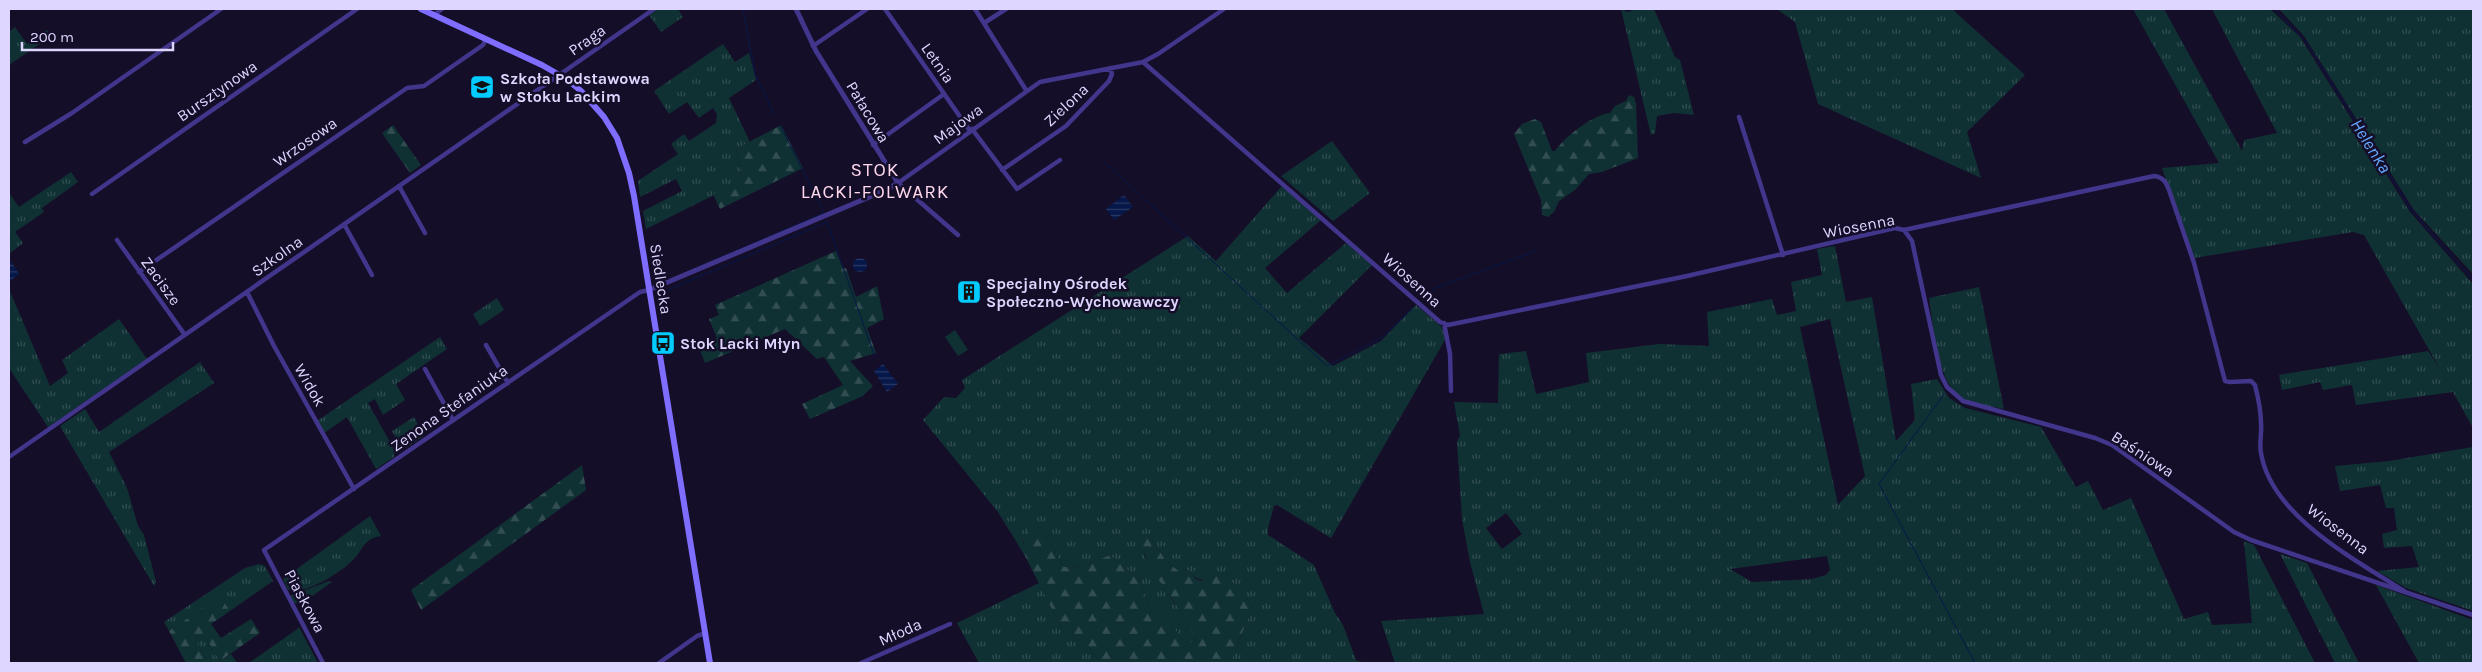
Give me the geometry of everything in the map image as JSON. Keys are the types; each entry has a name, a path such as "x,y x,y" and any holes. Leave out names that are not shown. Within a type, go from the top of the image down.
{"main road":[{"name":"Siedlecka","path":"421,9 560,75 582,91 596,107 610,127 621,150 634,196 710,663"}],"street":[{"path":"25,142 72,113 221,9"},
{"name":"Bursztynowa","path":"92,194 357,9"},
{"path":"434,15 442,9"},
{"name":"Praga","path":"560,75 654,9"},
{"name":"Pałacowa","path":"796,9 813,46 872,145 898,183 958,235"},
{"path":"813,46 867,9"},
{"name":"Letnia","path":"886,9 944,94 1017,189 1060,160"},
{"path":"975,9 1026,90"},
{"path":"984,23 1006,9"},
{"name":"Majowa","path":"649,290 886,190 1026,90 1047,80 1143,62 1158,54 1224,9"},
{"name":"Wrzosowa","path":"139,272 407,88 424,86 484,45 486,39"},
{"name":"Wiosenna","path":"1143,62 1444,323 1458,324 1783,255 1895,228 1904,230 2154,176 2159,177 2166,183 2169,190 2194,263 2225,380 2230,382 2251,381 2255,385 2262,422 2261,453 2269,477 2282,498 2298,517 2324,538 2404,591"},
{"name":"Zielona","path":"1002,170 1066,126 1109,81 1112,74 1110,68"},
{"name":"Szkolna","path":"9,457 560,75"},
{"path":"872,145 944,94"},
{"path":"1739,117 1783,255"},
{"path":"399,186 425,232"},
{"path":"344,224 372,275"},
{"name":"Baśniowa","path":"1904,230 1912,241 1941,375 1948,387 1963,402 2095,438 2112,446 2234,532 2250,540 2473,615"},
{"name":"Zacisze","path":"117,240 186,335"},
{"name":"Zenona Stefaniuka","path":"264,550 640,292 649,290"},
{"name":"Widok","path":"247,292 274,346 354,489"},
{"path":"1444,323 1450,354 1451,391"},
{"path":"486,345 508,383"},
{"path":"425,369 453,420"},
{"name":"Piaskowa","path":"264,550 323,663"},
{"name":"Młoda","path":"861,663 950,624"},
{"path":"659,663 697,636 706,633"}],"green space":[{"path":"658,9 678,9 683,17 661,32 649,15"},
{"path":"1621,9 1628,12 1637,9 1654,9 1675,57 1680,60 1694,115 1674,113 1657,116 1655,133 1651,135"},
{"path":"1777,9 1952,9 2025,75 1967,132 1981,178 1818,104 1795,22"},
{"path":"2133,9 2164,9 2242,151 2244,140 2277,133 2212,9 2270,9 2300,37 2410,212 2473,284 2473,428 2453,392 2356,405 2352,385 2323,390 2320,382 2282,390 2279,375 2428,351 2440,369 2364,235 2353,232 2194,258 2162,168 2219,163"},
{"path":"2279,9 2473,9 2473,274 2414,210 2304,36"},
{"path":"15,27 27,44 9,56 9,32"},
{"path":"47,30 51,36 9,65 9,56"},
{"path":"723,44 735,62 749,53 756,80 729,98 750,142 736,149 742,172 738,183 646,229 643,211 682,191 676,179 640,197 638,181 678,154 671,144 684,134 689,141 716,123 717,114 713,108 699,118 687,102 669,114 654,91"},
{"path":"1629,95 1634,97 1636,104 1638,158 1602,172 1589,174 1575,190 1559,201 1554,212 1548,217 1542,215 1541,200 1514,134 1522,124 1535,119 1541,122 1552,151 1555,151 1580,127 1595,118 1610,113 1615,106 1626,101"},
{"path":"393,125 421,165 410,173 382,133"},
{"path":"781,125 803,168 720,209 713,194 738,183 742,172 736,149"},
{"path":"1332,141 1370,193 1333,221 1281,176"},
{"path":"71,172 78,182 42,208 44,212 15,232 23,243 9,254 9,193 19,207"},
{"path":"1282,186 1321,220 1265,268 1287,293 1346,243 1372,265 1299,338 1333,366 1381,341 1416,305 1441,326 1446,338 1331,538 1277,505 1274,506 1268,528 1268,535 1314,565 1335,613 1343,625 1356,660 1363,663 1230,663 1253,606 1225,574 1201,580 1188,570 1180,572 1166,561 1149,536 1144,555 1171,598 1190,623 1196,643 1185,642 1166,619 1148,604 1140,580 1110,555 1084,566 1064,567 1044,534 1023,539 1025,556 998,512 923,420 944,397 956,398 965,388 962,380 1188,236 1216,261"},
{"path":"1835,246 1846,302 1872,297 1896,441 1915,420 1911,384 1937,379 1949,398 1965,408 2041,427 2076,487 2088,481 2103,510 2131,498 2184,619 2208,612 2212,625 2252,623 2244,541 2254,545 2315,663 1395,663 1381,621 1484,614 1470,562 1462,519 1457,442 1460,435 1454,402 1498,403 1499,354 1526,351 1536,394 1589,382 1586,353 1659,344 1709,346 1707,312 1772,299 1777,315 1796,311 1791,282 1822,275 1817,249","holes":["1830,319 1865,476 1838,505 1800,327","1506,513 1522,534 1502,549 1486,528","1827,556 1830,570 1826,575 1812,579 1752,582 1730,569"]},
{"path":"836,251 843,269 846,268 856,297 877,286 884,319 867,328 876,353 850,361 873,386 863,396 810,419 802,404 843,385 824,357 817,359 785,329 705,363 698,345 717,338 709,319 719,315 715,305"},
{"path":"1979,287 2004,409 1970,402 1956,393 1948,382 1938,355 1929,298"},
{"path":"9,289 50,386 68,373 62,360 119,319 147,359 48,427 9,368"},
{"path":"497,298 504,310 480,326 473,314"},
{"path":"955,330 968,350 958,356 945,337"},
{"path":"440,337 447,349 396,384 405,400 383,415 375,399 368,403 395,451 394,457 376,469 347,417 324,433 317,421"},
{"path":"200,362 214,383 109,452 127,488 138,526 144,535 156,582 154,586 60,426 85,409 99,432"},
{"path":"414,417 424,436 406,448 401,447 392,431"},
{"path":"2473,447 2473,611 2406,588 2377,571 2419,567 2412,546 2384,548 2382,534 2397,530 2394,508 2386,508 2380,485 2340,491 2335,466 2389,461"},
{"path":"582,465 586,490 421,610 411,590"},
{"path":"370,516 381,536 367,542 353,560 331,577 304,589 288,590 283,579"},
{"path":"1029,528 1044,534 1064,567 1084,566 1110,555 1140,580 1148,604 1166,619 1185,642 1196,642 1184,616 1151,568 1140,541 1149,536 1166,561 1180,572 1188,570 1196,579 1202,581 1208,574 1225,574 1253,606 1230,663 1100,663 1088,646 1062,629 1025,556 1023,539"},
{"path":"2280,554 2307,563 2359,663 2335,663"},
{"path":"259,564 265,566 273,581 230,611 220,597 169,631 164,622 245,568"},
{"path":"329,581 332,582 301,604 294,603 290,596"},
{"path":"1039,583 1062,629 1088,646 1100,663 979,663 957,623"},
{"path":"2376,585 2473,620 2473,663 2419,663"},
{"path":"220,596 230,611 211,624 221,638 251,619 260,633 220,661 207,640 201,636 195,639 208,663 186,663 169,631"},
{"path":"299,627 318,663 249,663 296,630"},
{"path":"201,636 207,640 220,661 231,654 237,663 208,663 195,639"}],"water":[{"path":"1124,195 1133,207 1114,220 1106,209"},
{"path":"860,258 865,260 867,265 865,270 860,272 855,270 853,265 855,260"},
{"path":"11,261 19,274 10,281 9,262"},
{"path":"883,364 898,384 887,392 874,371"}],"waterway":[{"path":"743,9 755,74 774,114"},
{"name":"Helenka","path":"2274,9 2306,42 2412,211 2473,280"},
{"path":"698,267 824,213 780,125"},
{"path":"1103,161 1327,366 1380,339 1414,307"},
{"path":"668,290 827,222 875,357"},
{"path":"1423,299 1435,288 1536,251"},
{"path":"1945,393 1879,484 1975,663"}],"place":[{"name":"Szkoła Podstawowa w Stoku Lackim","path":"482,87"},
{"name":"Specjalny Ośrodek Społeczno-Wychowawczy","path":"969,292"},
{"name":"Stok Lacki Młyn","path":"663,343"}],"district":[{"name":"STOK LACKI-FOLWARK","path":"875,181"}]}
